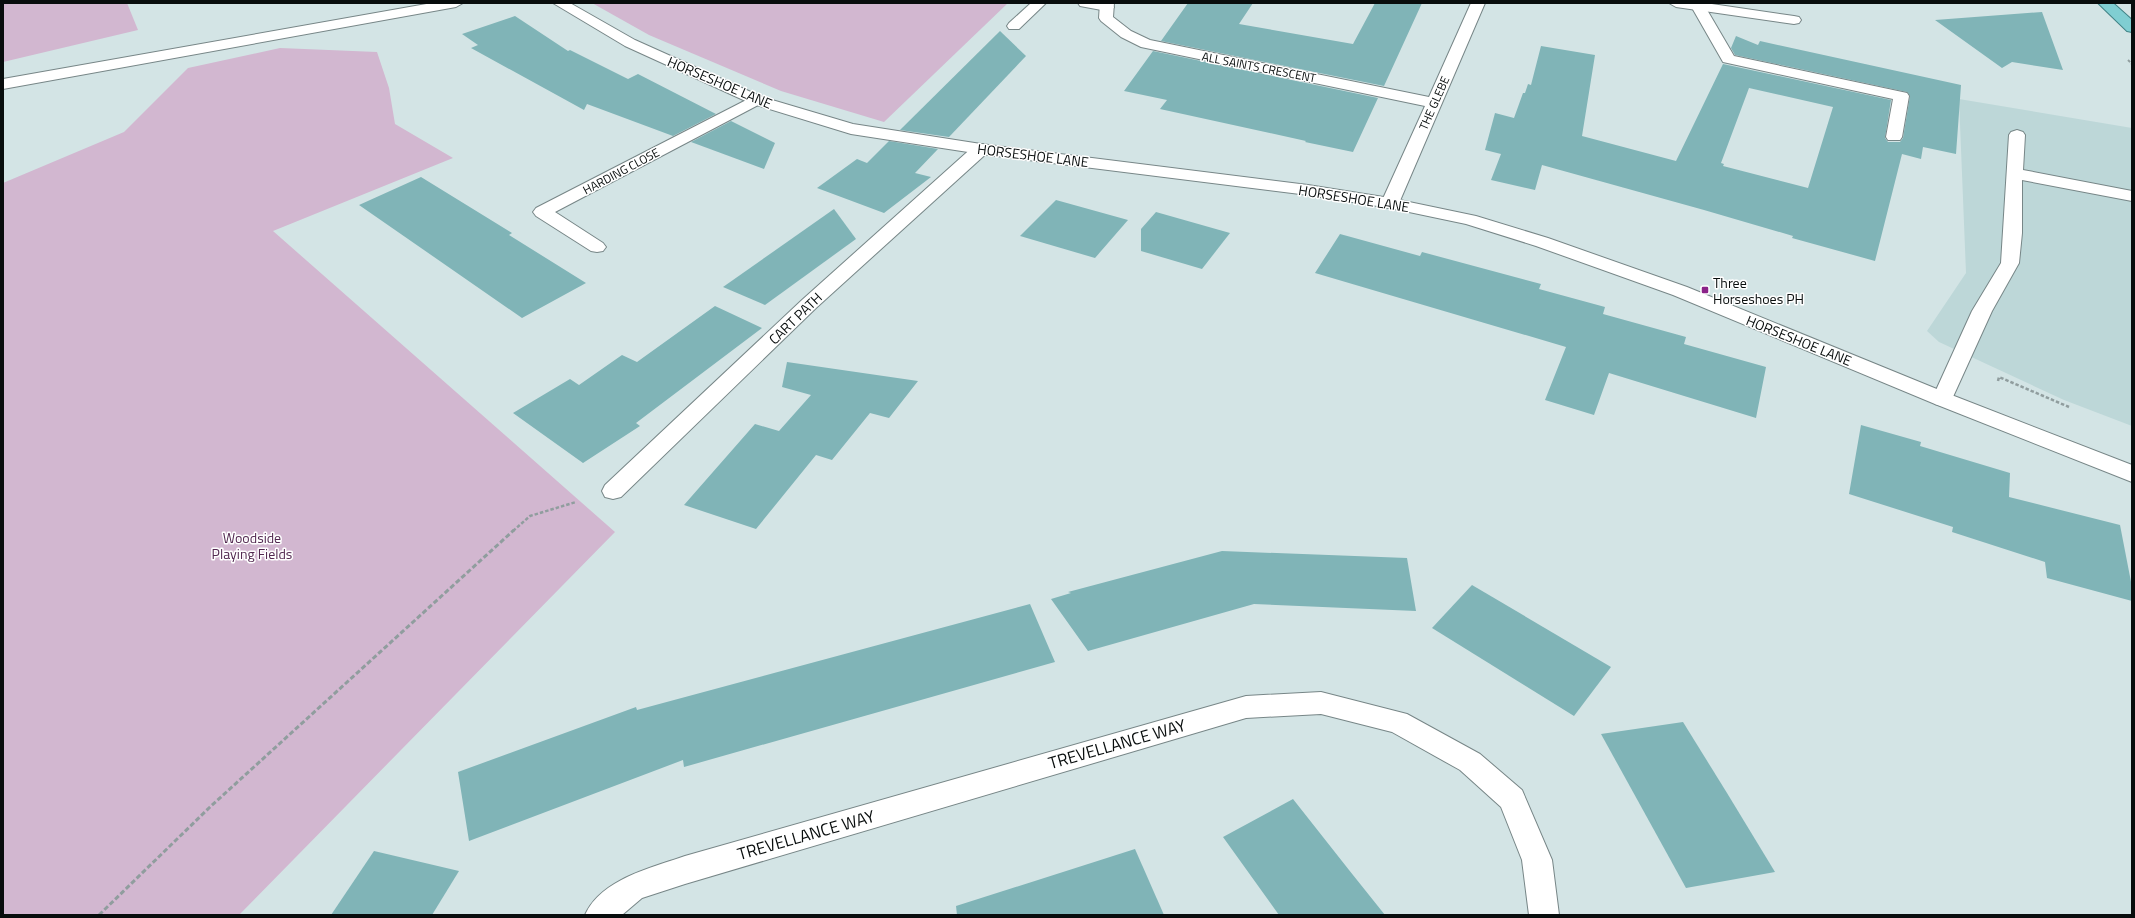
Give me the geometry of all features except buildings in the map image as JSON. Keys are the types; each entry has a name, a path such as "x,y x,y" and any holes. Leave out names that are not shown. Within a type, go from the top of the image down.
{"highway":[{"path":"2105,3 2132,28"}],"street":[{"path":"3,84 50,69 456,3"},
{"name":"HORSESHOE LANE","path":"560,3 630,43 756,100 851,129 981,149 1308,190 1390,203 1470,220 1542,242 1673,288 1942,399 2132,474"},
{"path":"1014,26 1039,3"},
{"path":"1085,3 1107,5"},
{"name":"THE GLEBE","path":"1390,203 1478,3"},
{"path":"1676,3 1794,20"},
{"name":"ALL SAINTS CRESCENT","path":"1107,5 1106,18 1126,34 1146,44 1434,102"},
{"path":"1698,6 1728,58 1901,96 1894,137"},
{"name":"HARDING CLOSE","path":"597,247 542,212 756,100"},
{"path":"1942,399 1982,311 2010,263 2013,233 2014,173 2017,136"},
{"name":"CART PATH","path":"613,491 809,304 981,149"},
{"path":"2014,173 2132,196"},
{"name":"TREVELLANCE WAY","path":"600,915 633,887 685,870 1246,707 1321,703 1398,722 1470,762 1512,799 1537,860 1544,915"}],"path":[{"path":"99,915 210,807 530,516 613,491"}],"shaded area":[{"path":"1959,99 2132,128 2132,426 2064,400 1939,342 1927,331 1966,273"}],"green space":[{"path":"3,3 127,3 138,30 3,62"},
{"path":"592,3 1008,3 884,122 781,91 649,35"},
{"name":"Woodside Playing Fields","path":"280,48 377,52 389,88 395,124 453,158 273,231 615,532 239,915 3,915 3,183 124,132 188,68"}],"place":[{"name":"Three Horseshoes PH","path":"1705,290"}]}
